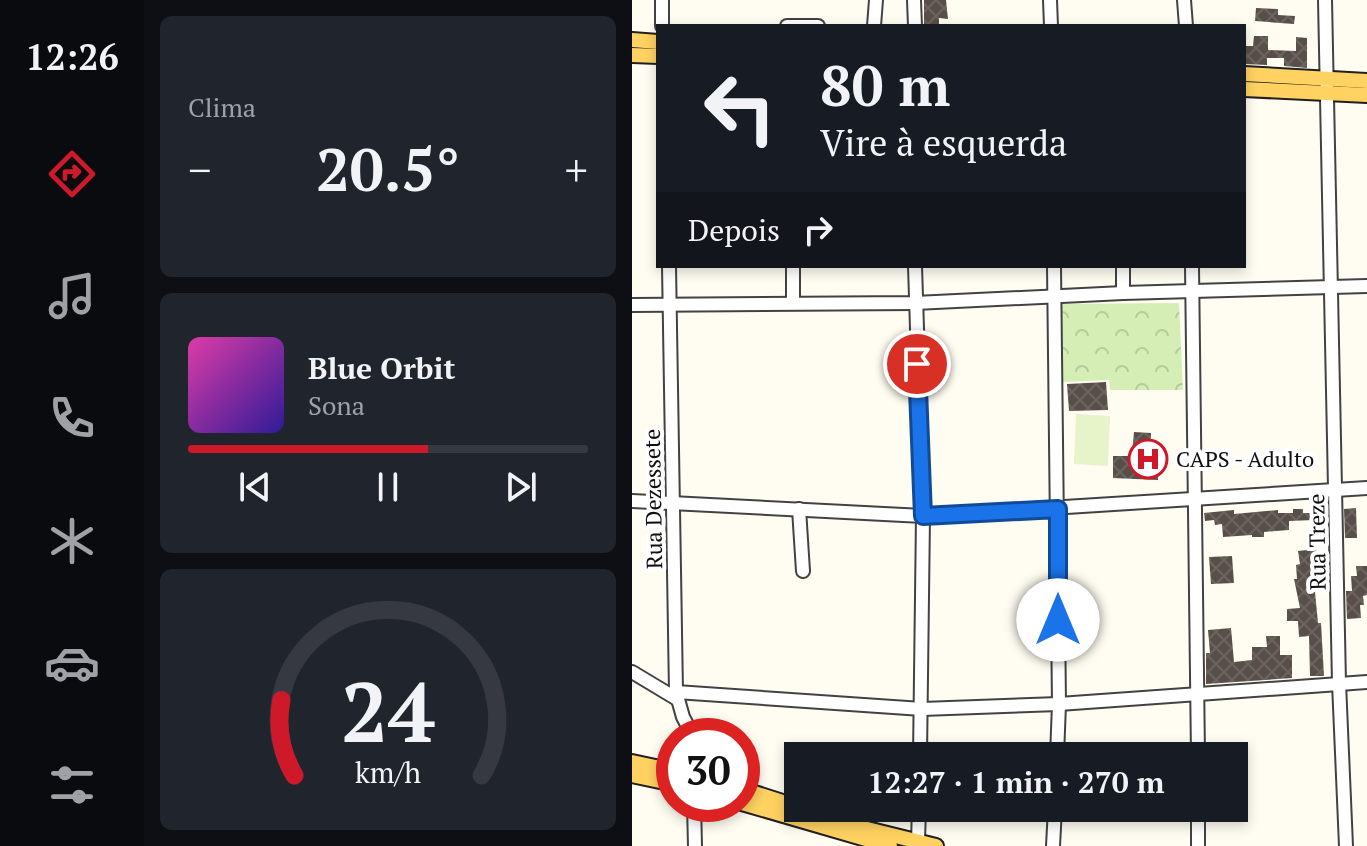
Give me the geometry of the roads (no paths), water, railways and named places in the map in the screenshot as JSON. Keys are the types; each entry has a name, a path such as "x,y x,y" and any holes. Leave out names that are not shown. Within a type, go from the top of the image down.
{"main road":[{"path":"632,40 656,42"},
{"path":"632,55 656,56"},
{"path":"1246,74 1270,75 1367,95"},
{"path":"1270,75 1270,91"},
{"path":"1246,89 1270,91 1367,81"},
{"path":"632,762 656,767"},
{"path":"632,775 656,780"},
{"path":"760,795 784,803"},
{"path":"760,808 890,846"},
{"path":"843,822 936,846"}],"street":[{"path":"662,0 662,24"},
{"path":"874,24 876,0"},
{"path":"914,0 915,24"},
{"path":"1050,0 1051,24"},
{"path":"1184,0 1186,24"},
{"name":"Rua Treze","path":"1325,0 1339,683 1346,846"},
{"name":"Rua Dezessete","path":"669,268 676,696 684,718"},
{"path":"793,268 793,303"},
{"path":"915,268 923,516 921,742"},
{"path":"1054,268 1058,742"},
{"path":"1123,268 1123,293"},
{"path":"1192,268 1198,742"},
{"path":"632,305 915,303 1191,290 1367,286"},
{"path":"632,501 923,516 1367,488"},
{"path":"799,509 803,571"},
{"path":"632,672 676,696 922,709 1198,696 1367,682"},
{"path":"694,822 695,846"},
{"path":"918,841 919,822"},
{"path":"1053,846 1054,822"},
{"path":"1198,822 1198,846"}],"place":[{"name":"CAPS - Adulto","path":"1148,459"}]}
